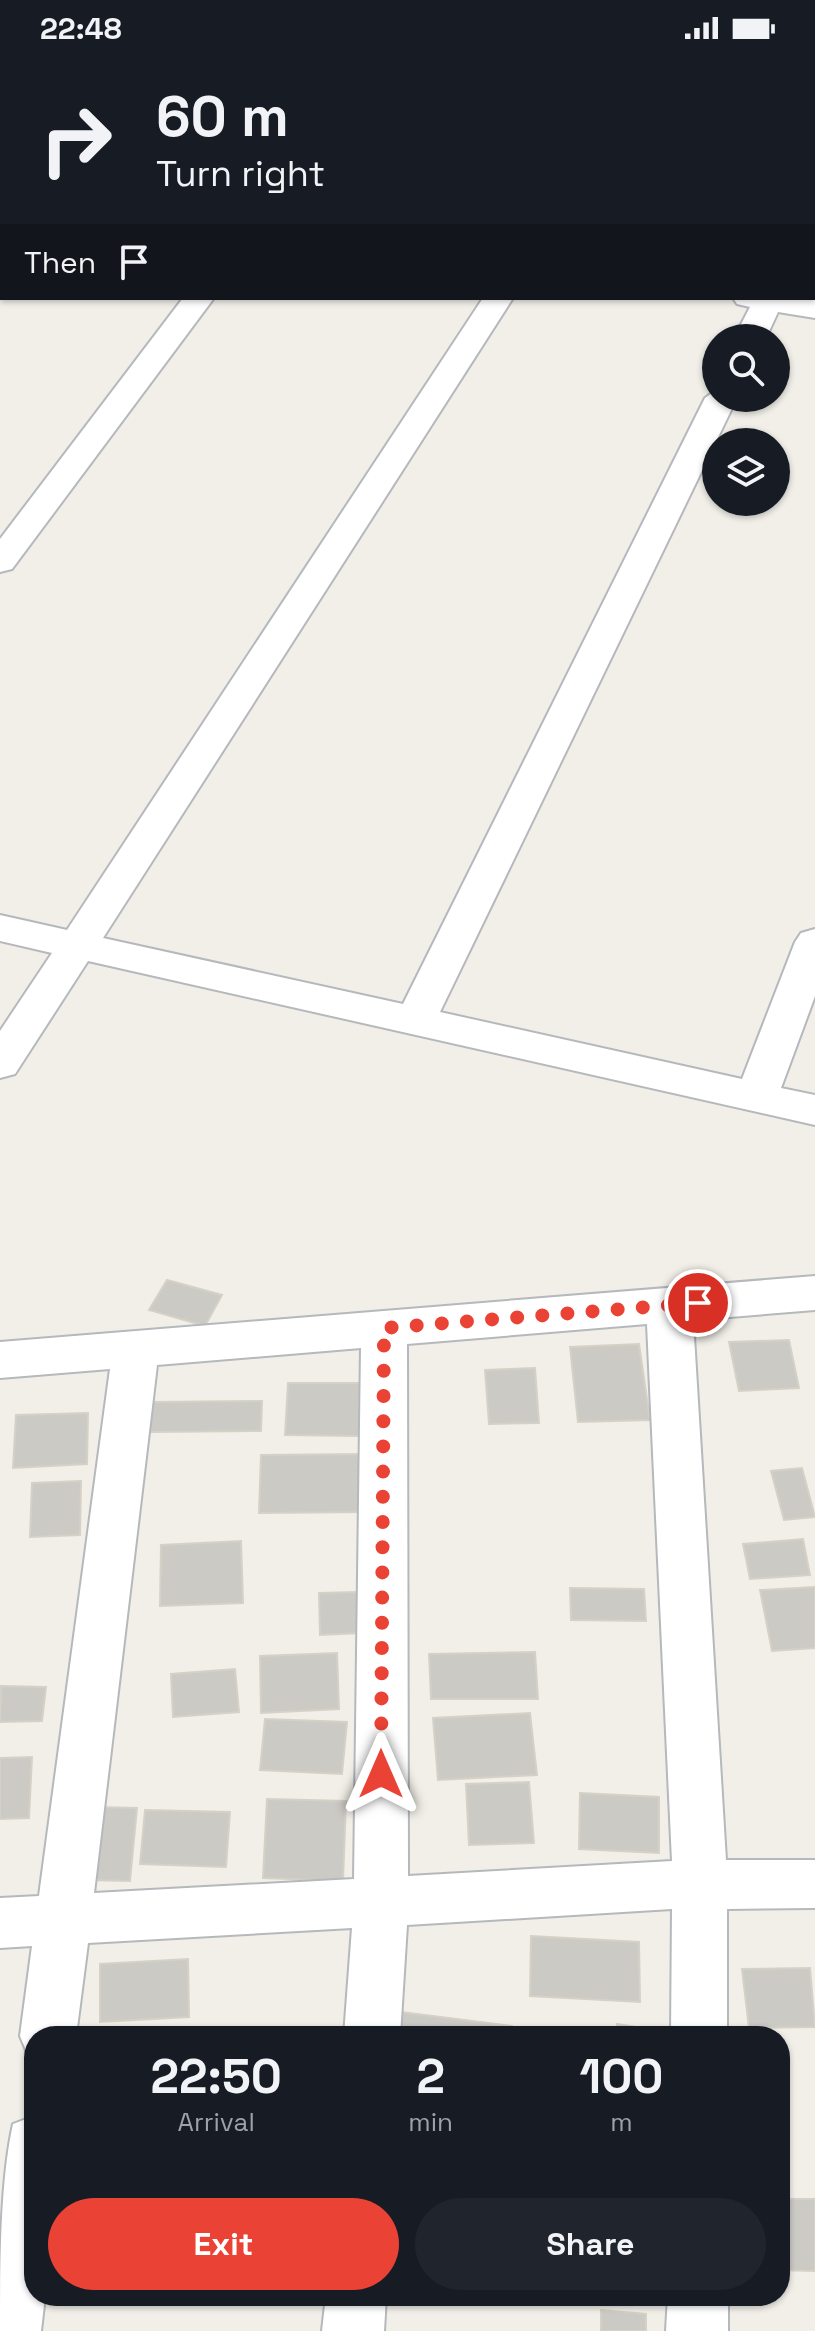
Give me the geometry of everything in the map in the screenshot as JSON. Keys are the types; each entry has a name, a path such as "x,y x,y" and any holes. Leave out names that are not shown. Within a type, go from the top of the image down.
{"street":[{"path":"0,562 197,300"},
{"path":"0,1064 497,300"},
{"path":"754,324 762,300"},
{"path":"767,300 815,309"},
{"path":"415,1021 714,412"},
{"path":"0,928 815,1110"},
{"path":"756,1097 815,942"},
{"path":"0,1360 815,1293"},
{"path":"669,1305 700,1886 699,2026"},
{"path":"373,2026 381,1901 384,1328"},
{"path":"49,2026 136,1349"},
{"path":"0,1923 381,1901 700,1886 815,1884"},
{"path":"10,2331 24,2222"},
{"path":"353,2331 355,2306"},
{"path":"697,2331 698,2306"}],"building":[{"path":"167,1280 222,1295 205,1326 149,1310"},
{"path":"789,1340 799,1388 739,1391 729,1342"},
{"path":"639,1344 650,1420 578,1422 570,1347"},
{"path":"535,1368 539,1423 489,1424 485,1370"},
{"path":"288,1383 360,1383 359,1436 285,1435"},
{"path":"262,1401 261,1431 150,1432 152,1402"},
{"path":"88,1413 87,1464 13,1468 16,1415"},
{"path":"367,1454 368,1512 259,1513 261,1455"},
{"path":"802,1468 815,1517 784,1520 771,1471"},
{"path":"81,1481 80,1535 30,1537 32,1483"},
{"path":"803,1539 810,1575 750,1579 743,1544"},
{"path":"241,1541 243,1603 160,1606 161,1545"},
{"path":"815,1587 815,1648 772,1651 760,1590"},
{"path":"570,1588 644,1589 646,1621 571,1620"},
{"path":"359,1592 362,1633 320,1635 319,1593"},
{"path":"535,1652 538,1699 431,1699 429,1654"},
{"path":"337,1653 339,1709 261,1713 260,1656"},
{"path":"235,1669 239,1712 173,1717 171,1674"},
{"path":"1,1686 46,1687 42,1721 0,1722"},
{"path":"530,1713 537,1775 438,1780 433,1718"},
{"path":"265,1719 347,1722 342,1774 260,1770"},
{"path":"32,1757 29,1818 0,1819 0,1758"},
{"path":"529,1782 534,1843 469,1845 466,1784"},
{"path":"580,1793 659,1797 659,1853 579,1849"},
{"path":"267,1799 346,1801 343,1881 263,1878"},
{"path":"94,1807 137,1808 130,1881 86,1880"},
{"path":"145,1810 230,1812 226,1867 140,1864"},
{"path":"531,1936 639,1942 640,2002 530,1996"},
{"path":"188,1959 189,2017 100,2022 100,1964"},
{"path":"810,1968 815,2027 749,2026 742,1969"},
{"path":"401,2012 512,2026 399,2026"},
{"path":"790,2199 815,2199 815,2271 790,2270"},
{"path":"601,2310 646,2314 646,2331 601,2331"}],"route":[{"path":"381,1774 384,1328 698,1303"}]}
